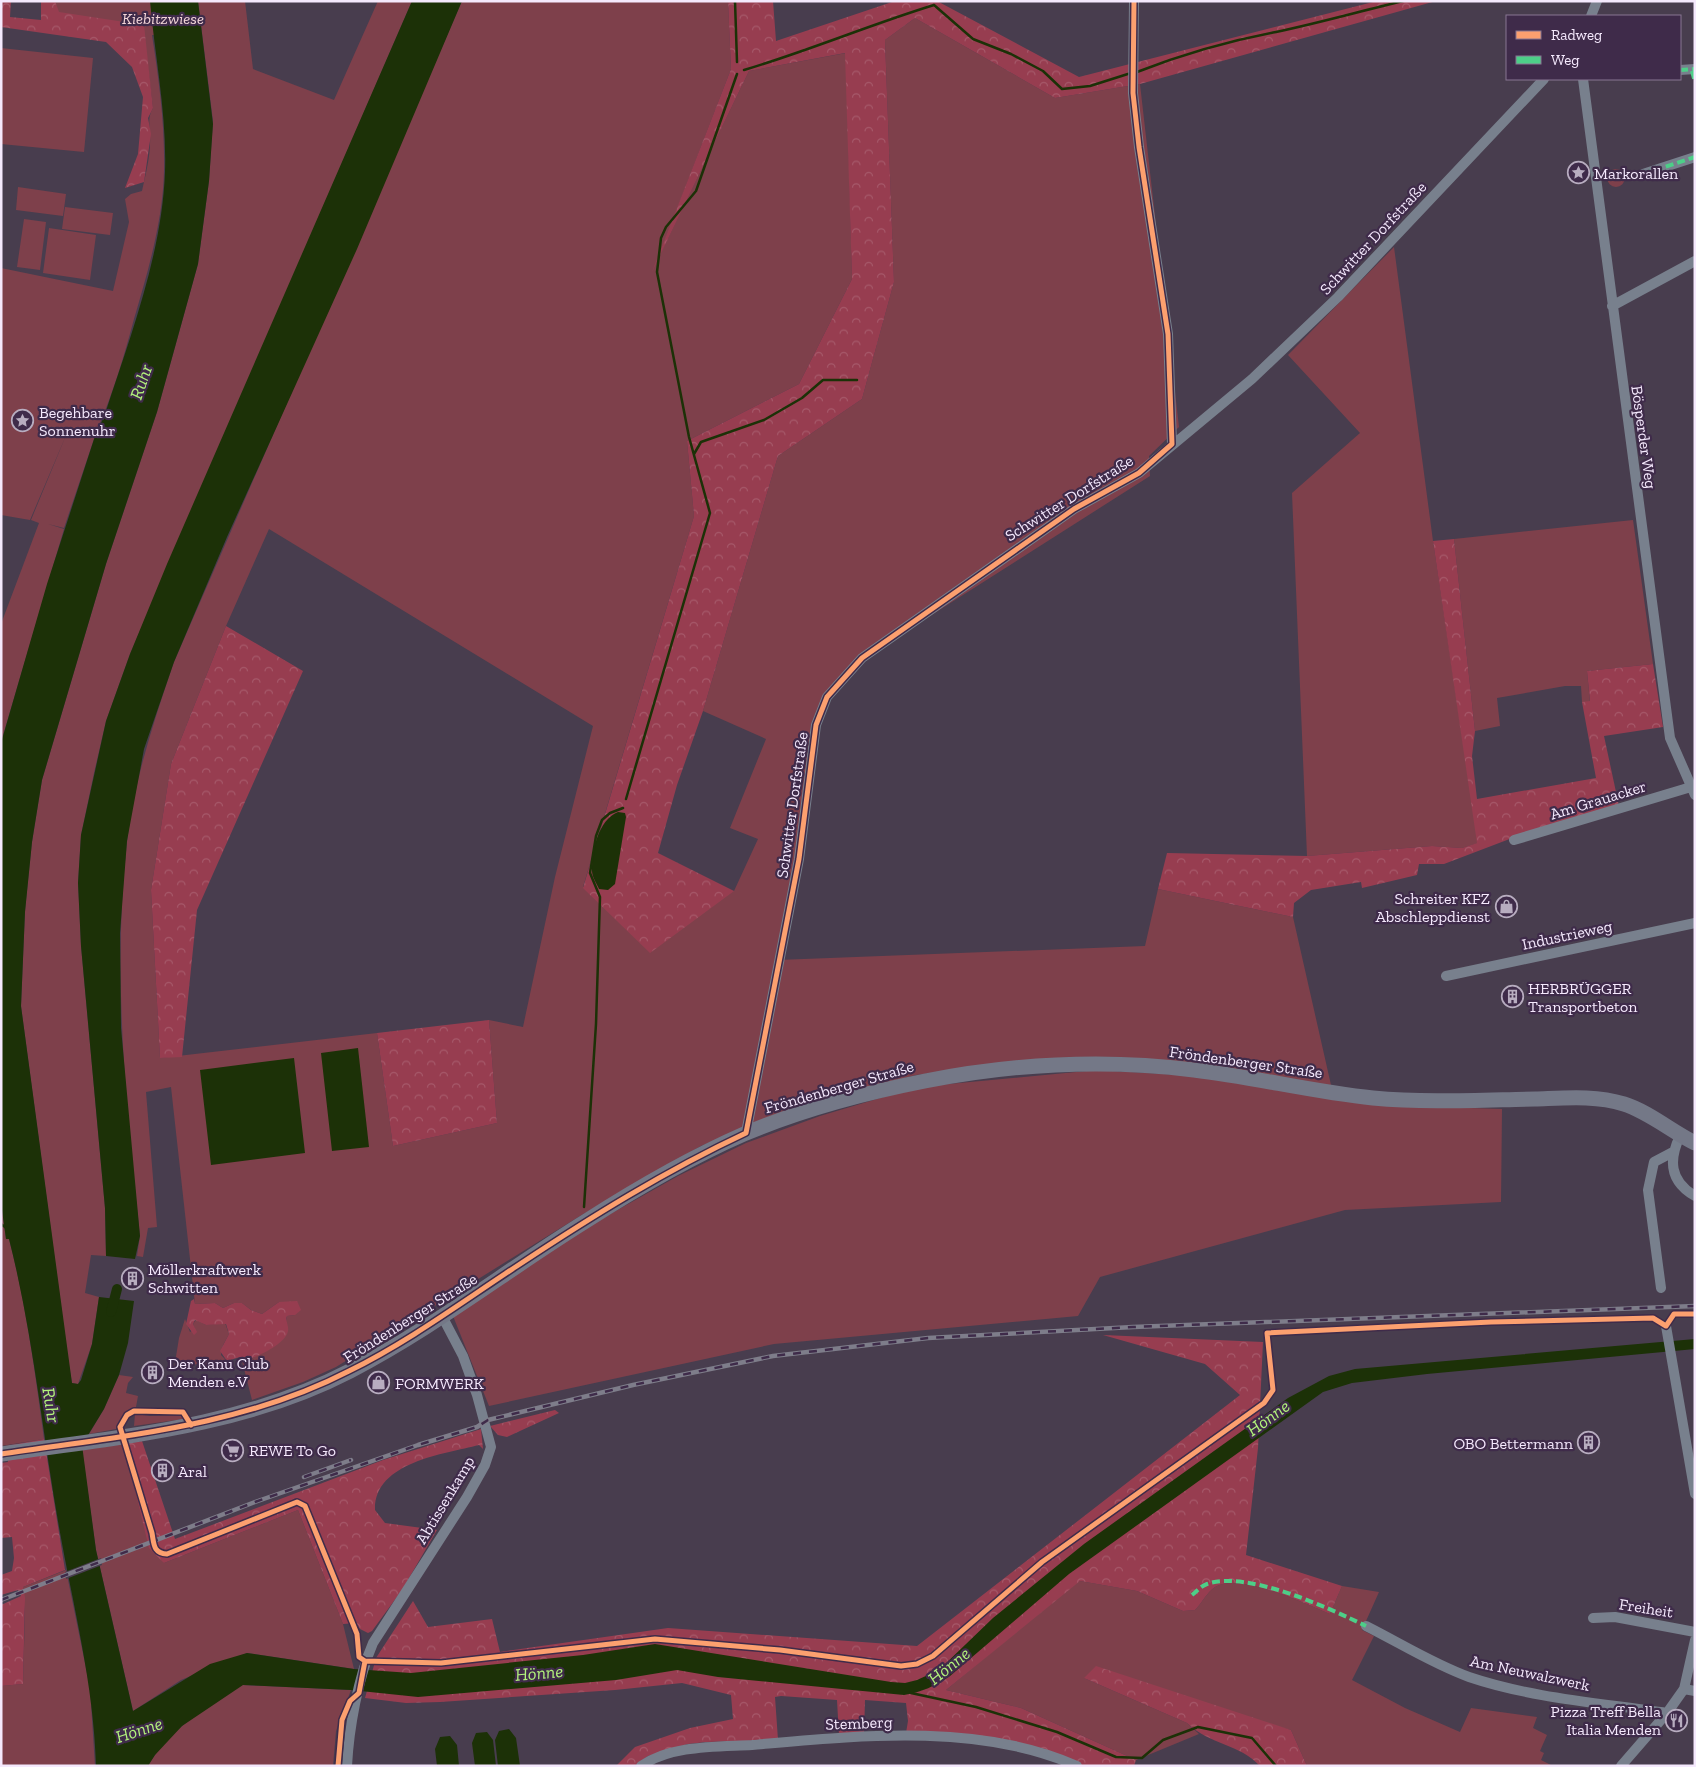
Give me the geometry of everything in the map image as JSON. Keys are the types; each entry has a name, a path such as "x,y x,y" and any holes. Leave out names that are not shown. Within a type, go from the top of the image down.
{"main road":[{"name":"Fröndenberger Straße","path":"1,1454 205,1422 276,1402 350,1371 442,1316 587,1220 666,1173 746,1134 821,1107 925,1081 1012,1069 1093,1065 1194,1070 1375,1098 1425,1100 1600,1098 1632,1107 1695,1143"}],"street":[{"path":"1134,1 1133,79 1139,147 1168,334 1172,444"},
{"path":"1591,15 1597,1"},
{"path":"1693,70 1695,82"},
{"name":"Schwitter Dorfstraße","path":"746,1134 799,859 816,725 827,697 869,652 1074,509 1139,473 1252,379 1298,338 1543,80"},
{"name":"Bösperder Weg","path":"1582,80 1670,738 1693,791"},
{"path":"1643,174 1695,158"},
{"path":"1612,306 1695,261"},
{"name":"Am Grauacker","path":"1514,840 1693,791"},
{"name":"Industrieweg","path":"1446,976 1695,923"},
{"path":"1680,1136 1672,1152 1674,1171 1679,1181 1695,1196"},
{"path":"1661,1288 1648,1190 1654,1162 1672,1152"},
{"name":"Abtissenkamp","path":"347,1766 348,1746 365,1664 373,1644 467,1497 485,1465 491,1447 466,1364 442,1316"},
{"path":"1667,1332 1695,1494"},
{"name":"Freiheit","path":"1593,1618 1615,1617 1695,1632"},
{"name":"Am Neuwalzwerk","path":"1366,1626 1469,1677 1533,1692 1667,1713"},
{"path":"1621,1766 1689,1690 1695,1640"},
{"name":"Stemberg","path":"641,1766 651,1759 691,1749 895,1736 953,1739 1010,1745 1077,1766"}],"green space":[{"path":"1,1 11,1 10,17 41,20 41,1 55,1 59,12 144,25 153,108 148,118 151,134 144,182 125,188 138,154 143,97 132,67 106,42 1,27"},
{"name":"Kiebitzwiese","path":"50,1 178,1 182,37 152,35 164,137 163,190 154,246 118,375 108,403 97,430 89,426 87,430 95,436 64,528 48,524 64,529 1,742 1,624 39,523 31,520 67,433 30,520 1,515 1,268 113,291 129,222 125,199 131,194 142,191 149,156 149,118 153,108 144,34 53,25"},
{"path":"198,1 245,1 253,69 334,100 378,1 412,1 130,654 106,721 81,835 78,883 81,946 105,1208 106,1256 91,1255 85,1293 99,1297 92,1344 78,1384 72,1383 68,1359 21,1006 25,911 32,842 42,780 106,564 157,412 198,264 209,181 213,121"},
{"path":"462,1 728,1 731,69 656,263 749,71 846,53 852,279 799,384 687,441 694,516 583,887 734,891 758,839 730,828 766,739 703,711 778,456 862,399 894,282 885,40 915,18 1055,98 1140,84 1179,427 1149,456 1150,476 867,656 829,694 817,725 778,960 1145,946 1158,889 1293,917 1331,1085 1014,1063 916,1075 792,1108 701,1146 580,1216 336,1367 303,1382 252,1400 242,1361 251,1360 286,1322 287,1316 295,1315 279,1302 262,1314 251,1310 242,1303 234,1303 223,1308 215,1303 195,1304 171,1087 146,1092 157,1227 148,1228 143,1257 137,1256 140,1236 126,1088 121,990 123,891 127,842 134,796 152,729 174,662","holes":["269,529 593,726 555,877 523,1027 489,1020 497,1123 393,1146 377,1033 160,1058 151,890 171,764 226,626"]},
{"path":"728,1 773,1 776,41 895,1 937,1 1079,77 1377,1 1436,1 1140,84 1055,98 915,18 885,40 894,282 862,399 778,456 703,711 677,785 658,853 734,891 650,953 583,888 694,516 687,441 799,384 852,279 845,53 749,71 652,272 731,69"},
{"path":"1,48 93,58 84,152 1,144"},
{"path":"1616,169 1622,172 1625,178 1622,184 1616,187 1610,184 1607,178 1610,172"},
{"path":"18,187 66,194 63,216 16,210"},
{"path":"65,207 113,213 110,235 62,229"},
{"path":"24,219 46,222 40,270 17,267"},
{"path":"49,228 96,235 90,280 43,273"},
{"path":"1394,247 1433,541 1478,843 1462,848 1432,846 1307,856 1292,493 1360,433 1288,355"},
{"path":"1633,520 1653,664 1587,671 1590,702 1582,702 1581,686 1565,686 1497,698 1500,726 1475,731 1454,539"},
{"path":"1454,539 1475,731 1472,756 1477,799 1596,778 1582,702 1590,701 1587,671 1653,664 1663,727 1604,736 1619,806 1528,832 1444,864 1419,864 1417,875 1362,888 1361,882 1311,890 1294,903 1293,917 1158,889 1167,853 1307,856 1432,846 1462,848 1477,843 1433,541"},
{"path":"226,626 303,671 197,910 182,1057 160,1058 151,890 171,764"},
{"path":"489,1020 497,1123 393,1146 377,1033"},
{"path":"1097,1070 1196,1076 1375,1105 1502,1109 1501,1202 1345,1210 1100,1277 1078,1316 774,1344 489,1406 453,1316 589,1226 678,1176 746,1143 820,1116 917,1087"},
{"path":"1,1203 6,1239 9,1239 25,1313 44,1439 1,1446"},
{"path":"194,1299 195,1304 215,1303 223,1308 234,1303 242,1303 251,1310 262,1314 279,1302 297,1301 301,1310 295,1315 287,1316 288,1331 282,1341 276,1346 247,1360 242,1361 240,1357 227,1361 220,1351 229,1334 226,1324 206,1325 195,1320 193,1324 197,1332 194,1335 186,1324 191,1301"},
{"path":"185,1319 190,1332 195,1329 193,1324 196,1320 206,1325 225,1323 229,1334 222,1347 221,1355 227,1361 203,1367 202,1363 174,1369 179,1338"},
{"path":"1103,1335 1263,1342 1258,1448 1246,1555 1342,1586 1330,1614 1272,1591 1240,1583 1226,1583 1215,1587 1195,1610 1183,1611 1137,1591 1080,1581 946,1690 1021,1708 1136,1760 1134,1766 1084,1766 1042,1750 906,1733 908,1721 906,1703 865,1700 864,1734 839,1735 837,1700 781,1696 775,1697 778,1740 688,1744 648,1756 634,1766 616,1766 635,1747 690,1728 733,1719 731,1695 682,1683 615,1690 440,1702 406,1703 365,1698 376,1658 413,1601 428,1627 492,1619 500,1652 668,1628 917,1646 1240,1395 1205,1364"},
{"path":"119,1375 133,1377 128,1383 126,1393 138,1396 136,1407 125,1413 116,1429 89,1434 104,1409"},
{"path":"555,1410 559,1413 507,1437 498,1435 490,1426"},
{"path":"135,1414 150,1416 182,1415 184,1419 134,1426"},
{"path":"481,1429 483,1449 479,1445 413,1463 398,1471 386,1481 378,1494 375,1510 385,1523 437,1530 402,1590 372,1631 368,1633 360,1629 356,1623 343,1624 298,1510 164,1563 149,1548 124,1444 142,1441 175,1539 383,1460"},
{"path":"44,1439 65,1570 23,1587 25,1598 23,1684 1,1686 1,1605 21,1596 18,1590 1,1595 1,1575 12,1571 14,1558 12,1537 1,1538 1,1463 8,1462 5,1446"},
{"path":"124,1444 164,1563 298,1510 343,1624 354,1669 247,1653 181,1680 133,1711 96,1550 82,1450"},
{"path":"66,1570 90,1688 95,1766 1,1766 1,1686 23,1684 25,1611 23,1587"},
{"path":"1080,1581 1137,1591 1183,1611 1195,1610 1212,1589 1226,1583 1256,1586 1330,1614 1342,1586 1379,1592 1362,1630 1374,1636 1352,1680 1405,1708 1460,1732 1471,1708 1537,1717 1533,1728 1547,1735 1540,1751 1544,1753 1541,1760 1553,1766 1307,1766 1291,1730 1084,1678 1187,1723 1199,1734 1136,1760 1021,1708 946,1690 1075,1583"},
{"path":"1096,1666 1291,1730 1307,1766 1260,1766 1243,1753 1205,1736 1187,1723 1084,1678"},
{"path":"242,1685 351,1690 336,1731 333,1766 148,1766 178,1730 202,1711"}],"water":[{"path":"150,1 198,1 213,124 209,181 198,264 157,412 106,564 42,780 32,842 25,912 21,1006 72,1383 78,1384 81,1380 92,1344 99,1297 134,1301 128,1343 119,1375 104,1409 82,1445 96,1550 133,1711 210,1664 247,1653 354,1669 411,1673 583,1655 655,1644 905,1683 939,1670 993,1618 1084,1544 1288,1398 1329,1376 1355,1369 1695,1339 1695,1349 1427,1374 1352,1383 1323,1392 1069,1574 950,1676 934,1686 917,1692 904,1695 718,1677 677,1670 616,1680 418,1697 351,1690 243,1685 182,1726 155,1755 148,1766 96,1766 91,1706 82,1646 59,1527 25,1310 9,1239 6,1239 1,1203 1,743 47,584 95,436 88,430 89,427 98,430 105,414 143,295 158,234 163,203 165,151"},
{"path":"412,1 462,1 357,249 227,537 174,662 144,749 127,841 120,933 121,1028 140,1236 135,1259 106,1256 105,1208 81,946 78,883 81,835 106,721 130,654 167,564"},
{"path":"618,812 625,813 626,817 615,884 608,890 599,889 592,871 593,854 601,829 611,816"},
{"path":"358,1048 369,1147 332,1151 321,1053"},
{"path":"294,1058 305,1153 211,1165 200,1070"},
{"path":"509,1729 516,1738 520,1766 498,1766 495,1740 499,1731"},
{"path":"487,1732 493,1740 496,1766 475,1766 472,1743 476,1733"},
{"path":"450,1736 457,1745 459,1766 437,1766 435,1749 440,1737"}],"pier":[{"path":"101,1558 102,1565 66,1579 65,1572"}],"waterway":[{"path":"735,1 737,62"},
{"path":"1137,72 1171,59 1223,44 1403,1"},
{"path":"744,70 934,5 973,39 1011,54 1043,71 1062,89 1090,86 1131,73"},
{"path":"626,799 710,513 689,437 657,272 661,238 666,227 696,191 737,74"},
{"path":"694,454 701,442 764,420 802,398 823,380 857,380"},
{"path":"584,1207 596,1024 600,897 590,873 596,836 602,820 610,813 623,808"},
{"path":"1,1224 5,1227"},
{"path":"111,1312 117,1289"},
{"name":"Hönne","path":"911,1693 976,1707 1057,1732 1116,1757 1142,1758 1163,1740 1198,1727 1252,1738 1276,1766"}],"railway":[{"path":"1,1600 255,1502 418,1445 477,1427 488,1420 633,1385 773,1356 928,1338 1133,1327 1695,1306"},
{"path":"304,1477 351,1460"}],"marked path":[{"path":"1681,70 1695,69"},
{"path":"1692,71 1695,82"},
{"path":"1643,174 1695,157"},
{"path":"1192,1595 1207,1584 1224,1581 1244,1582 1288,1593 1366,1626"}],"cycle path":[{"path":"1,1454 179,1427 266,1405 308,1390 371,1360 601,1212 686,1163 746,1133 799,859 816,725 827,697 862,658 1074,509 1139,473 1172,444 1168,334 1139,147 1133,93 1134,1"},
{"path":"191,1425 183,1412 134,1411 127,1415 120,1427 157,1550 167,1554 297,1502 305,1506 357,1634 359,1657 365,1661 441,1663 655,1639 780,1650 901,1666 917,1664 933,1656 1042,1562 1264,1403 1273,1390 1267,1333 1491,1322 1653,1318 1666,1326 1674,1314 1695,1314"},
{"path":"338,1766 342,1720 350,1701 359,1693 365,1661"}],"place":[{"name":"Markorallen","path":"1578,173"},
{"name":"Begehbare Sonnenuhr","path":"23,421"},
{"name":"Schreiter KFZ Abschleppdienst","path":"1506,907"},
{"name":"HERBRÜGGER Transportbeton","path":"1512,997"},
{"name":"Möllerkraftwerk Schwitten","path":"132,1278"},
{"name":"Der Kanu Club Menden e.V","path":"152,1372"},
{"name":"FORMWERK","path":"379,1383"},
{"name":"OBO Bettermann","path":"1589,1443"},
{"name":"REWE To Go","path":"233,1450"},
{"name":"Aral","path":"162,1471"},
{"name":"Pizza Treff Bella Italia Menden","path":"1677,1720"}],"water label":[{"name":"Ruhr","path":"141,382"},
{"name":"Ruhr","path":"51,1405"}]}
